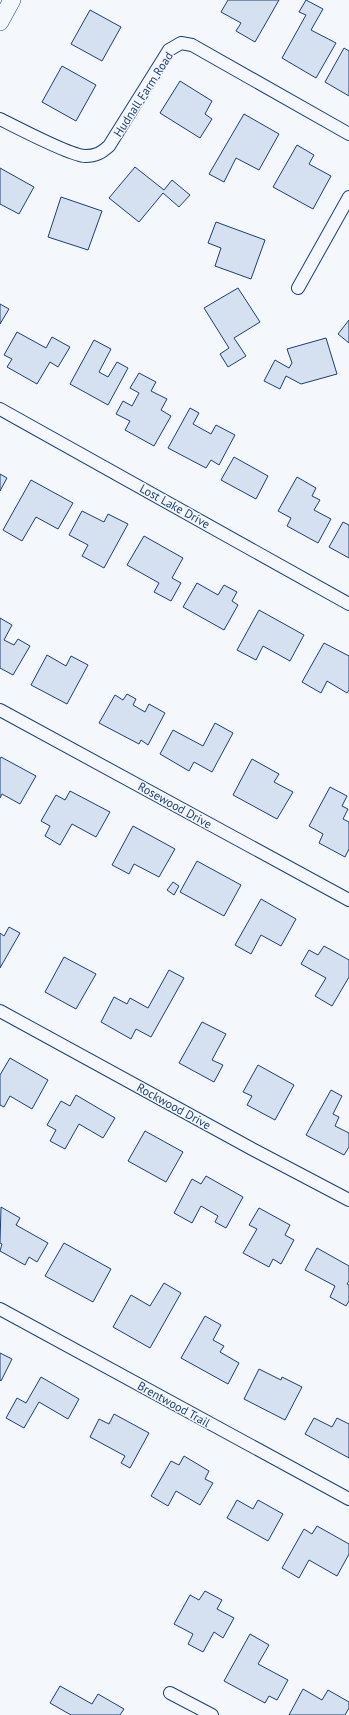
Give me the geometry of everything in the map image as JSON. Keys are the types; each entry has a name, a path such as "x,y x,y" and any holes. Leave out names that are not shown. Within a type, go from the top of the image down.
{"main road":[{"path":"0,22 12,0"}],"street":[{"name":"Hudnall Farm Road","path":"0,119 84,157 99,155 109,146 169,50 181,43 192,46 349,134"},
{"path":"298,288 349,197"},
{"name":"Lost Lake Drive","path":"0,409 349,604"},
{"name":"Rosewood Drive","path":"0,710 349,900"},
{"name":"Rockwood Drive","path":"0,1010 254,1150 349,1200"},
{"name":"Brentwood Trail","path":"0,1309 349,1498"},
{"path":"170,1693 212,1715"}],"building":[{"path":"228,0 279,0 255,42 236,31 241,23 221,12"},
{"path":"306,0 323,9 311,30 336,43 316,78 282,58 306,15 299,12"},
{"path":"90,10 121,27 102,61 71,44"},
{"path":"344,48 349,51 349,96 325,82"},
{"path":"62,66 96,85 76,121 42,102"},
{"path":"180,81 212,101 205,114 212,119 200,138 160,113"},
{"path":"244,114 279,134 259,170 236,158 224,182 209,174"},
{"path":"297,145 314,155 309,164 331,176 313,209 273,187"},
{"path":"135,167 164,190 172,180 190,195 179,207 163,193 139,222 109,198"},
{"path":"0,168 34,187 19,214 0,204"},
{"path":"61,197 102,211 88,250 48,237"},
{"path":"216,222 265,240 251,279 215,266 221,248 208,243"},
{"path":"238,288 260,322 234,338 246,356 228,367 220,354 229,348 204,308"},
{"path":"0,304 9,309 0,324"},
{"path":"349,320 349,343 338,334"},
{"path":"17,332 46,348 52,337 70,347 58,367 50,362 37,384 7,367 12,359 4,355"},
{"path":"326,338 337,374 301,384 286,376 280,389 264,381 275,360 289,368 292,363 287,349"},
{"path":"94,340 111,349 99,372 108,377 117,362 128,368 108,405 70,384"},
{"path":"139,373 156,382 151,391 167,399 161,410 171,416 154,446 125,430 130,421 116,414 123,401 132,406 139,393 130,388"},
{"path":"190,408 199,413 193,424 211,434 216,425 235,435 219,465 211,460 206,468 168,448"},
{"path":"234,457 268,476 256,499 221,480"},
{"path":"0,474 7,478 0,491"},
{"path":"297,477 316,488 312,496 320,500 314,510 331,519 318,543 287,526 291,518 278,511"},
{"path":"31,480 73,503 58,529 36,517 22,541 3,530"},
{"path":"82,511 104,522 108,514 128,524 104,568 82,556 88,545 69,535"},
{"path":"343,522 349,525 349,558 329,547"},
{"path":"144,536 183,558 172,578 181,583 171,601 154,592 159,583 127,565"},
{"path":"197,583 218,595 224,585 237,592 232,601 238,605 224,630 183,607"},
{"path":"259,610 304,635 290,661 263,646 256,660 237,650"},
{"path":"0,618 12,625 4,640 14,645 18,639 30,646 13,675 0,668"},
{"path":"324,643 349,656 349,690 347,693 327,681 321,693 302,682"},
{"path":"47,655 66,666 71,656 88,665 67,704 31,685"},
{"path":"127,694 136,699 133,705 145,712 149,704 165,713 148,745 141,740 139,744 99,723 115,695 123,700"},
{"path":"215,723 233,733 212,772 194,762 189,771 160,754 173,730 203,746"},
{"path":"1,757 36,776 20,804 2,794 0,798"},
{"path":"252,759 279,774 274,782 293,792 277,819 233,795"},
{"path":"330,787 347,796 342,806 348,809 343,819 349,822 349,849 345,857 319,843 323,834 309,826"},
{"path":"70,791 110,812 96,837 72,824 60,845 45,836 50,826 41,821 56,795 65,800"},
{"path":"133,826 175,849 159,877 134,864 129,874 112,865"},
{"path":"197,861 241,885 224,916 180,892"},
{"path":"173,882 179,886 174,895 167,890"},
{"path":"261,899 296,919 281,946 261,935 251,954 235,945"},
{"path":"9,927 20,933 0,968 0,933 4,936"},
{"path":"324,946 349,960 349,977 332,1006 315,996 326,978 301,964 309,950 318,955"},
{"path":"64,957 96,974 76,1009 45,992"},
{"path":"169,970 184,978 151,1037 136,1029 131,1039 101,1022 114,997 127,1004 130,998 148,1008"},
{"path":"202,1022 226,1034 212,1060 223,1065 214,1082 179,1063"},
{"path":"10,1058 48,1080 32,1109 10,1096 4,1107 0,1105 0,1075"},
{"path":"258,1065 294,1085 275,1120 247,1105 252,1096 243,1092"},
{"path":"331,1090 342,1096 333,1114 339,1117 335,1126 349,1133 349,1147 344,1155 306,1135"},
{"path":"76,1095 115,1118 103,1138 79,1124 65,1149 50,1141 56,1130 47,1125 61,1101 70,1106"},
{"path":"145,1131 183,1152 166,1182 128,1161"},
{"path":"206,1176 243,1197 226,1228 215,1222 218,1216 201,1206 192,1223 174,1213 192,1179 201,1184"},
{"path":"1,1207 20,1218 16,1225 48,1243 37,1262 29,1257 25,1265 0,1251 2,1244 0,1243"},
{"path":"259,1208 290,1225 285,1235 294,1240 281,1264 273,1259 269,1267 243,1253 257,1229 249,1225"},
{"path":"64,1243 111,1269 93,1302 45,1276"},
{"path":"317,1248 349,1266 349,1281 347,1284 349,1285 349,1301 346,1306 330,1297 335,1286 305,1270"},
{"path":"164,1283 181,1293 150,1348 113,1327 131,1295 150,1306"},
{"path":"205,1316 221,1325 213,1340 224,1346 220,1352 239,1363 228,1384 181,1358"},
{"path":"0,1353 12,1359 1,1381 0,1380"},
{"path":"259,1369 281,1380 282,1377 302,1387 285,1420 244,1399"},
{"path":"41,1377 79,1399 68,1419 39,1402 24,1428 6,1418 17,1398 26,1403"},
{"path":"114,1414 149,1433 130,1468 121,1463 125,1456 90,1437 99,1419 109,1424"},
{"path":"314,1418 332,1427 337,1418 349,1424 349,1458 305,1434"},
{"path":"184,1456 209,1471 205,1479 213,1483 200,1505 176,1491 168,1506 151,1496 171,1461 179,1465"},
{"path":"237,1500 253,1509 258,1500 283,1514 268,1541 227,1518"},
{"path":"317,1526 349,1544 349,1554 337,1576 309,1560 299,1578 282,1568 304,1529 312,1534"},
{"path":"205,1591 222,1600 217,1609 234,1618 223,1638 214,1632 203,1652 188,1644 193,1634 174,1624 190,1595 199,1600"},
{"path":"250,1634 269,1645 258,1664 288,1680 277,1700 269,1696 265,1703 224,1681"},
{"path":"60,1686 92,1704 98,1694 124,1709 120,1715 71,1715 50,1703"},
{"path":"303,1689 322,1700 328,1690 349,1702 349,1708 345,1715 289,1715"}]}
